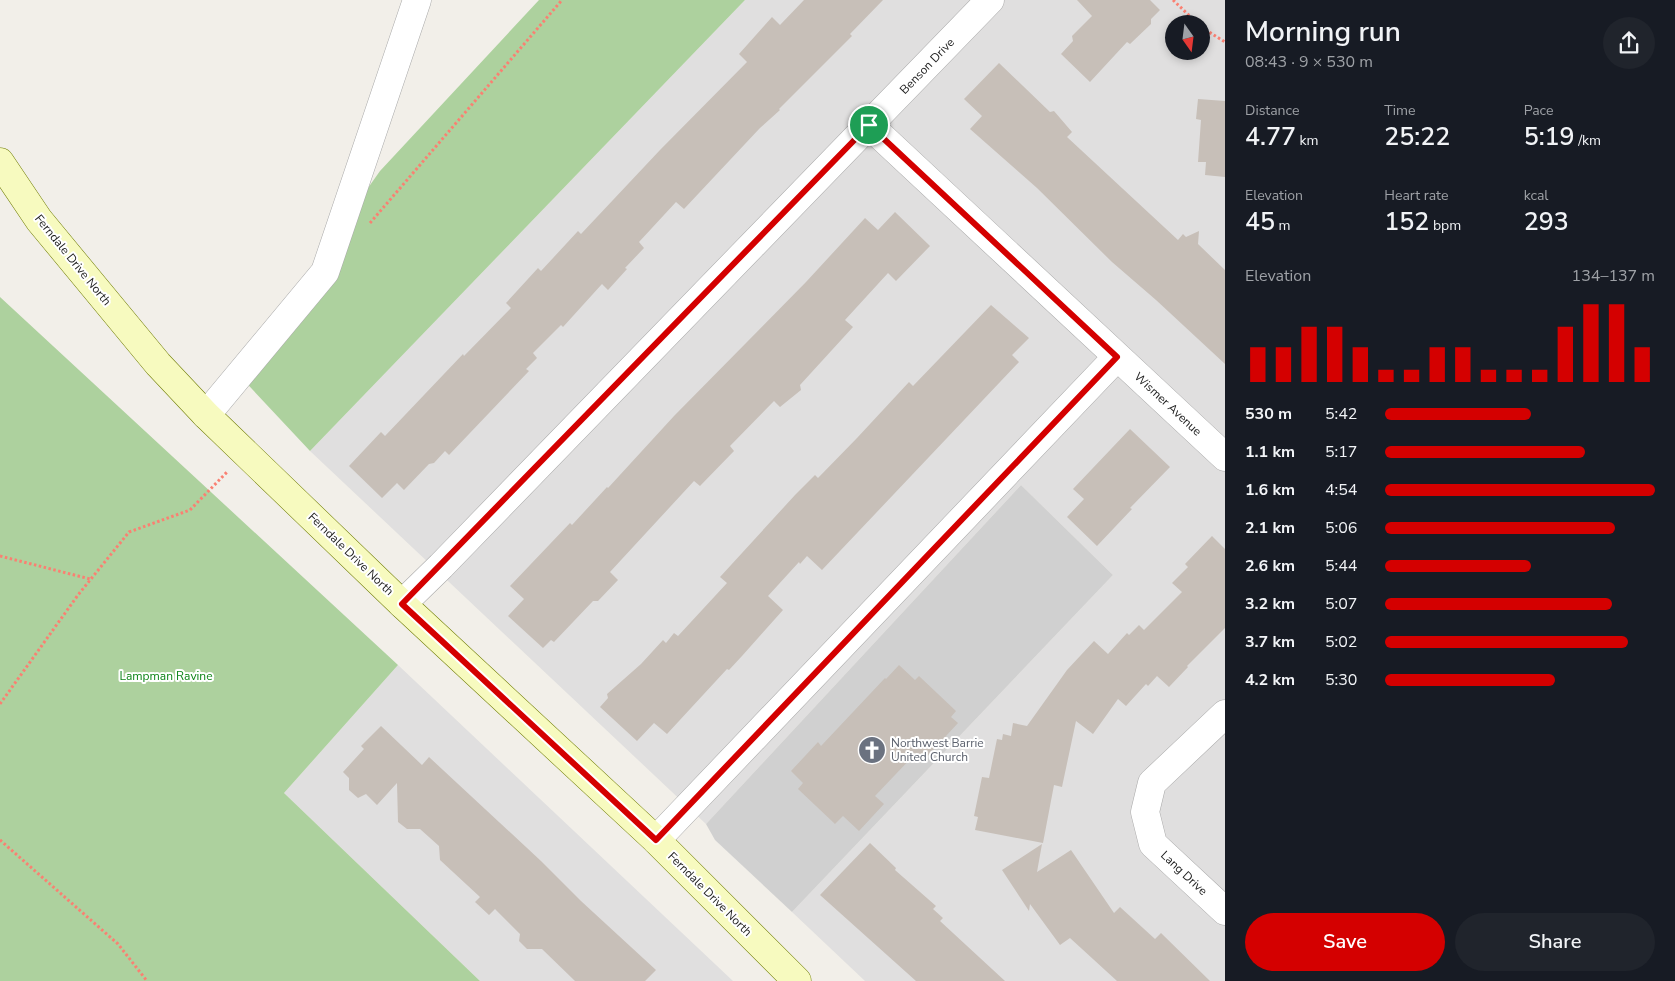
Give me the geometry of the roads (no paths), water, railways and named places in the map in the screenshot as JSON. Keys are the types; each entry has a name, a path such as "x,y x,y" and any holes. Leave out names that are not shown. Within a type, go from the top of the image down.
{"main road":[{"name":"Ferndale Drive North","path":"0,162 46,228 158,364 206,415 402,604 656,840 797,981"}],"street":[{"path":"206,415 325,272 417,0"},
{"name":"Benson Drive","path":"402,604 990,0"},
{"name":"Wismer Avenue","path":"869,125 1225,457"},
{"path":"656,840 1117,357"},
{"name":"Lang Drive","path":"1225,714 1152,783 1145,812 1153,844 1225,911"}],"place":[{"name":"Northwest Barrie United Church","path":"872,750"}],"park label":[{"name":"Lampman Ravine","path":"166,676"}]}
